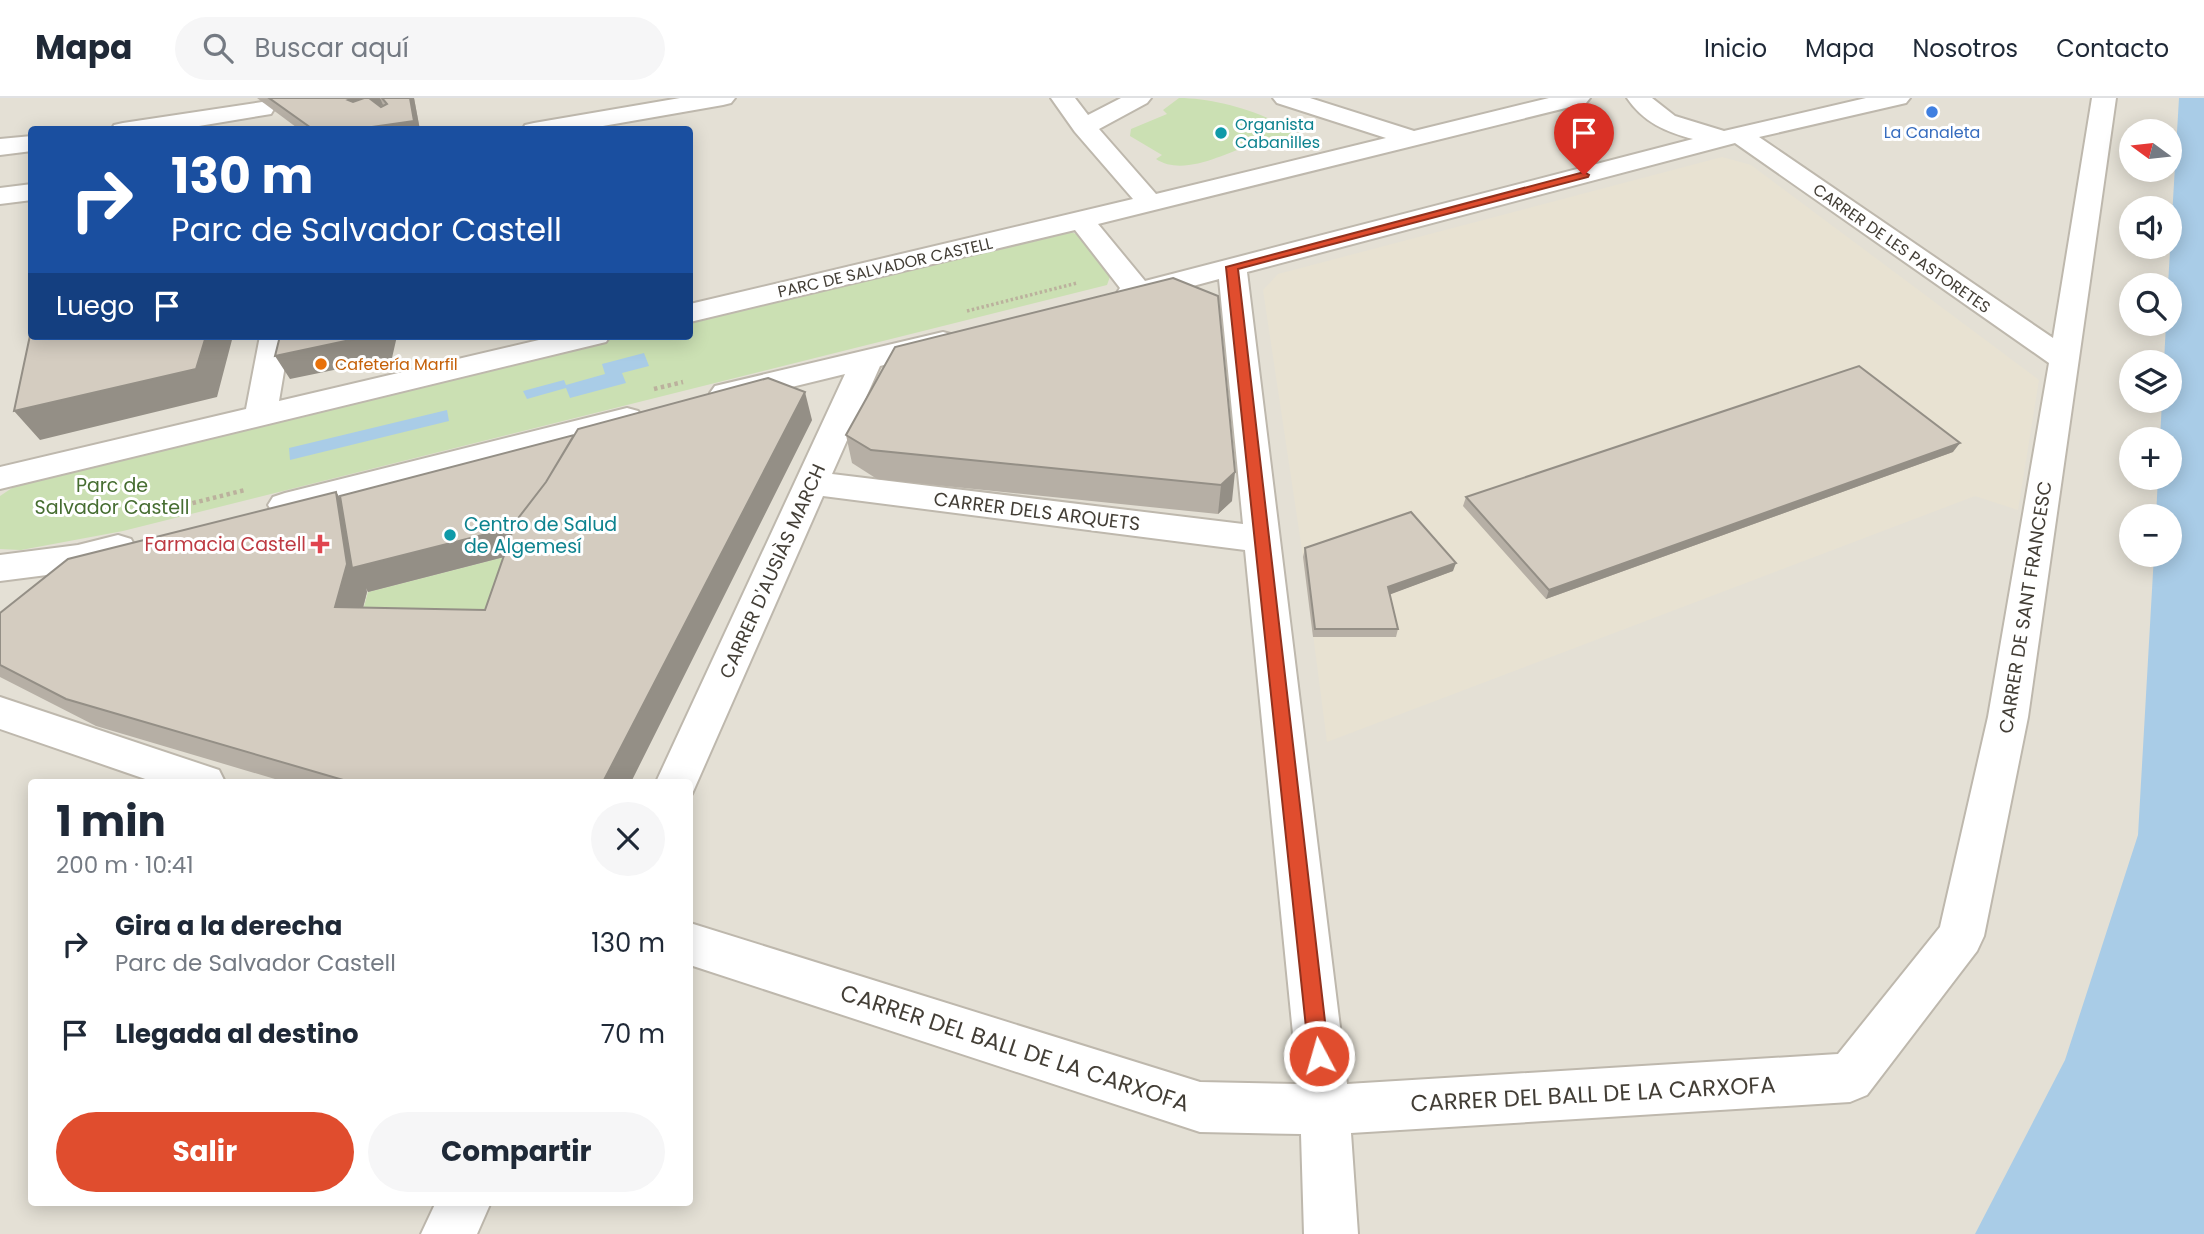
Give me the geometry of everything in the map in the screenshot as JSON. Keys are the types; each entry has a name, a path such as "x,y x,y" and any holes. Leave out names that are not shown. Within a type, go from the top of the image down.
{"street":[{"path":"558,126 723,98"},
{"path":"1063,98 1084,127 1151,204"},
{"path":"1084,127 1139,98"},
{"path":"1286,98 1415,139"},
{"name":"PARC DE SALVADOR CASTELL","path":"693,312 1151,204 1578,98"},
{"path":"1639,98 1657,117 1666,122 1733,137"},
{"path":"1105,300 1733,137 1768,115 1898,98"},
{"name":"CARRER DE SANT FRANCESC","path":"1850,1078 1961,936 2008,717 2066,360 2104,98"},
{"path":"143,126 253,104 276,126"},
{"name":"CARRER DE LES PASTORETES","path":"1733,137 2066,360"},
{"path":"0,148 28,144"},
{"path":"0,196 28,192"},
{"path":"1081,220 1138,292"},
{"path":"1232,267 1325,1110 1331,1234"},
{"path":"704,398 975,333"},
{"path":"261,416 274,340"},
{"path":"0,478 578,340"},
{"name":"CARRER D'AUSIÀS MARCH","path":"678,779 867,360"},
{"path":"251,514 650,412"},
{"name":"CARRER DELS ARQUETS","path":"812,483 1261,539"},
{"path":"0,568 78,558 145,541"},
{"path":"21,601 78,558"},
{"path":"0,713 195,779"},
{"name":"CARRER DEL BALL DE LA CARXOFA","path":"693,945 1200,1107 1325,1110 1850,1078"},
{"path":"448,1234 463,1206"}],"shaded area":[{"path":"0,98 2204,98 2204,1207 2186,1234 0,1234"},
{"path":"1722,157 1751,165 2039,380 2018,510 1975,496 1327,742 1303,557 1263,290 1278,274"}],"green space":[{"path":"1179,98 1210,101 1244,109 1276,122 1302,139 1258,148 1251,145 1191,165 1167,164 1156,159 1162,155 1130,136 1131,129 1167,114 1163,110"},
{"name":"Parc de Salvador Castell","path":"1069,231 1085,238 1112,271 1107,285 123,531 21,550 0,549 0,496 27,478 283,421 606,340 693,340 693,318"},
{"path":"531,550 501,638 356,635 368,592"}],"water":[{"path":"2179,98 2204,98 2204,1234 1975,1234 2065,1060 2138,835 2153,567 2182,567 2182,504 2157,504 2157,490 2182,490 2182,427 2161,427 2161,413 2182,413 2182,350 2165,350 2165,336 2182,336 2182,273 2169,273 2170,259 2182,259 2182,196 2173,196 2174,182 2182,182 2182,119 2178,119"},
{"path":"644,353 649,366 622,373 626,383 570,398 566,388 527,399 523,391 564,380 566,385 605,374 602,364"},
{"path":"447,410 449,421 290,460 289,448"}],"building":[{"path":"269,98 353,98 348,100 353,102 369,98 381,107 387,104 382,98 410,98 414,121 379,126 308,126"},
{"path":"1173,278 1218,296 1235,472 1221,485 871,450 846,435 895,347"},
{"path":"29,340 205,340 196,369 14,411"},
{"path":"279,340 350,340 275,356"},
{"path":"1859,366 1960,443 1549,590 1466,497"},
{"path":"768,378 805,392 605,779 340,779 66,699 0,665 0,613 68,559 336,492 347,564 335,607 485,610 516,521 546,482 578,429"},
{"path":"574,435 546,482 514,527 352,568 340,496"},
{"path":"1411,512 1456,563 1388,587 1398,629 1315,629 1305,548"}],"place":[{"name":"La Canaleta","path":"1932,112"},
{"name":"Organista Cabanilles","path":"1221,133"},
{"name":"Cafetería Marfil","path":"321,364"},
{"name":"Centro de Salud de Algemesí","path":"450,535"},
{"name":"Farmacia Castell","path":"320,544"}],"route":[{"path":"1319,1056 1232,267 1584,175"}]}
